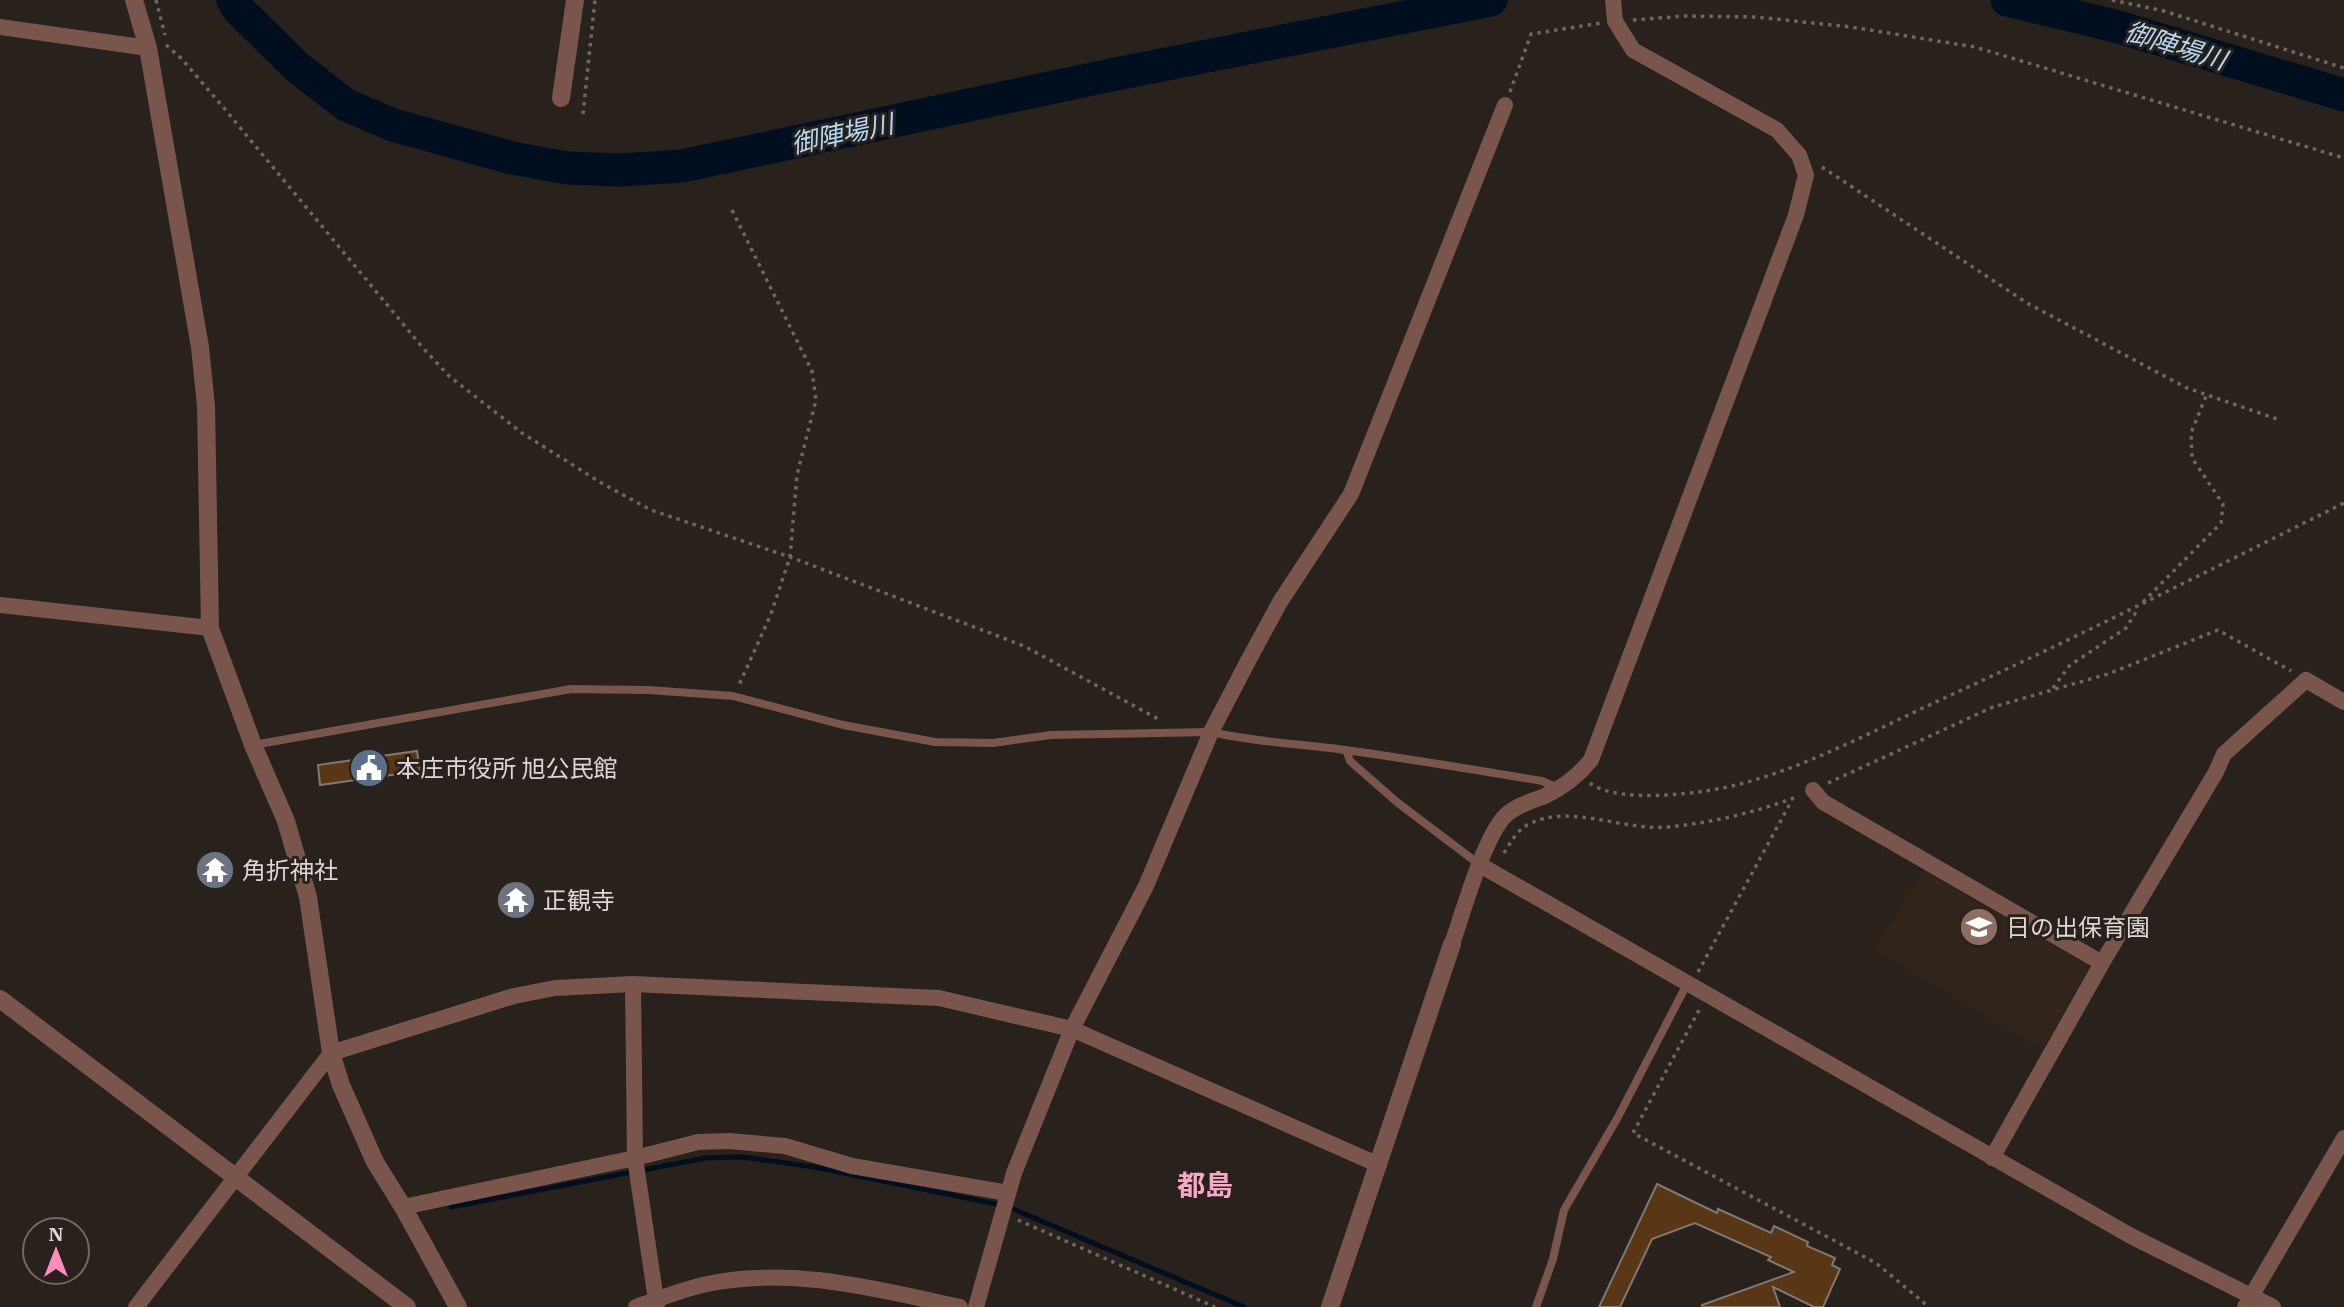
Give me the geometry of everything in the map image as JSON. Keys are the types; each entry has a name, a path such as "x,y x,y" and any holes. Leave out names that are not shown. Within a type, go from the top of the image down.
{"street":[{"path":"134,0 141,23 157,48 200,347 206,406 210,628 253,745 286,821 308,897 331,1053 341,1085 374,1162 403,1207 458,1307"},
{"path":"561,99 575,0"},
{"path":"1330,1307 1452,944 1486,869 1496,828 1506,815 1516,808 1560,789 1580,775 1591,760 1796,215 1806,175 1799,155 1777,130 1633,50 1614,10"},
{"path":"0,27 157,48"},
{"path":"976,1307 1014,1173 1072,1029 1146,886 1211,732 1280,602 1351,494 1505,106"},
{"path":"0,605 210,628"},
{"path":"1992,1158 2224,754 2306,680 2344,702"},
{"path":"1813,790 1823,802 2102,963"},
{"path":"1486,869 2248,1302 2273,1307"},
{"path":"633,984 635,1158 657,1303"},
{"path":"136,1307 331,1053 514,996 555,988 633,984 939,998 1072,1029 1379,1165"},
{"path":"0,999 407,1307"},
{"path":"2248,1302 2344,1138"},
{"path":"403,1207 698,1142 729,1141 785,1146 852,1166 1008,1193"},
{"path":"636,1307 657,1303 706,1284 744,1279 799,1277 843,1282 960,1307"}],"lane":[{"path":"253,745 571,689 648,690 733,696 843,725 935,742 993,743 1051,734 1211,732 1235,738 1346,750 1542,781 1560,789"},
{"path":"1346,750 1350,761 1398,803 1486,869"},
{"path":"1536,1307 1553,1259 1564,1210 1618,1117 1687,984"}],"path":[{"path":"156,0 157,48"},
{"path":"583,114 594,0"},
{"path":"2112,0 2164,11 2344,68"},
{"path":"1505,106 1531,34 1614,10 1687,16 1756,17 1852,27 1975,47 2344,158"},
{"path":"141,23 181,58 449,376 522,433 603,484 651,510 790,557 1024,646 1183,733"},
{"path":"1793,148 2027,303 2187,388 2277,419"},
{"path":"732,210 812,371 816,400 797,475 790,557 771,614 733,696"},
{"path":"2052,689 2069,666 2126,628 2140,606 2221,523 2223,504 2192,458 2191,433 2206,395"},
{"path":"1580,775 1600,790 1679,795 1742,784 1783,771 2140,606 2344,503"},
{"path":"1486,869 1517,833 1529,824 1558,815 1631,827 1666,827 1750,812 1813,790 1993,707 2108,674 2218,630 2306,680"},
{"path":"1687,984 1697,974 1793,798"},
{"path":"1707,996 1633,1133 1876,1263 1929,1307"},
{"path":"1003,1214 1215,1307"}],"shaded area":[{"path":"1924,871 2087,965 2088,970 2043,1049 1873,949"}],"building":[{"name":"本庄市役所 旭公民館","path":"417,751 420,771 320,785 318,765"},
{"name":"角折神社","path":"221,854 224,884 208,885 205,855"},
{"name":"正観寺","path":"527,885 531,912 505,915 502,888"},
{"path":"1657,1184 1717,1213 1718,1209 1771,1233 1774,1226 1808,1242 1807,1246 1835,1258 1832,1265 1840,1269 1823,1307 1814,1307 1773,1287 1780,1307 1702,1307 1794,1272 1768,1260 1771,1257 1695,1223 1652,1239 1620,1307 1599,1307"}],"waterway":[{"name":"御陣場川","path":"233,0 238,9 297,67 346,105 393,125 512,158 567,168 620,170 682,166 1111,75 1491,0"},
{"name":"御陣場川","path":"2007,0 2115,26 2344,95"},
{"path":"451,1207 705,1158 742,1157 814,1167 1013,1209 1244,1307"}],"place":[{"name":"本庄市役所 旭公民館","path":"369,768"},
{"name":"角折神社","path":"215,870"},
{"name":"正観寺","path":"516,900"},
{"name":"日の出保育園","path":"1979,927"}],"district":[{"name":"都島","path":"1205,1184"}]}
